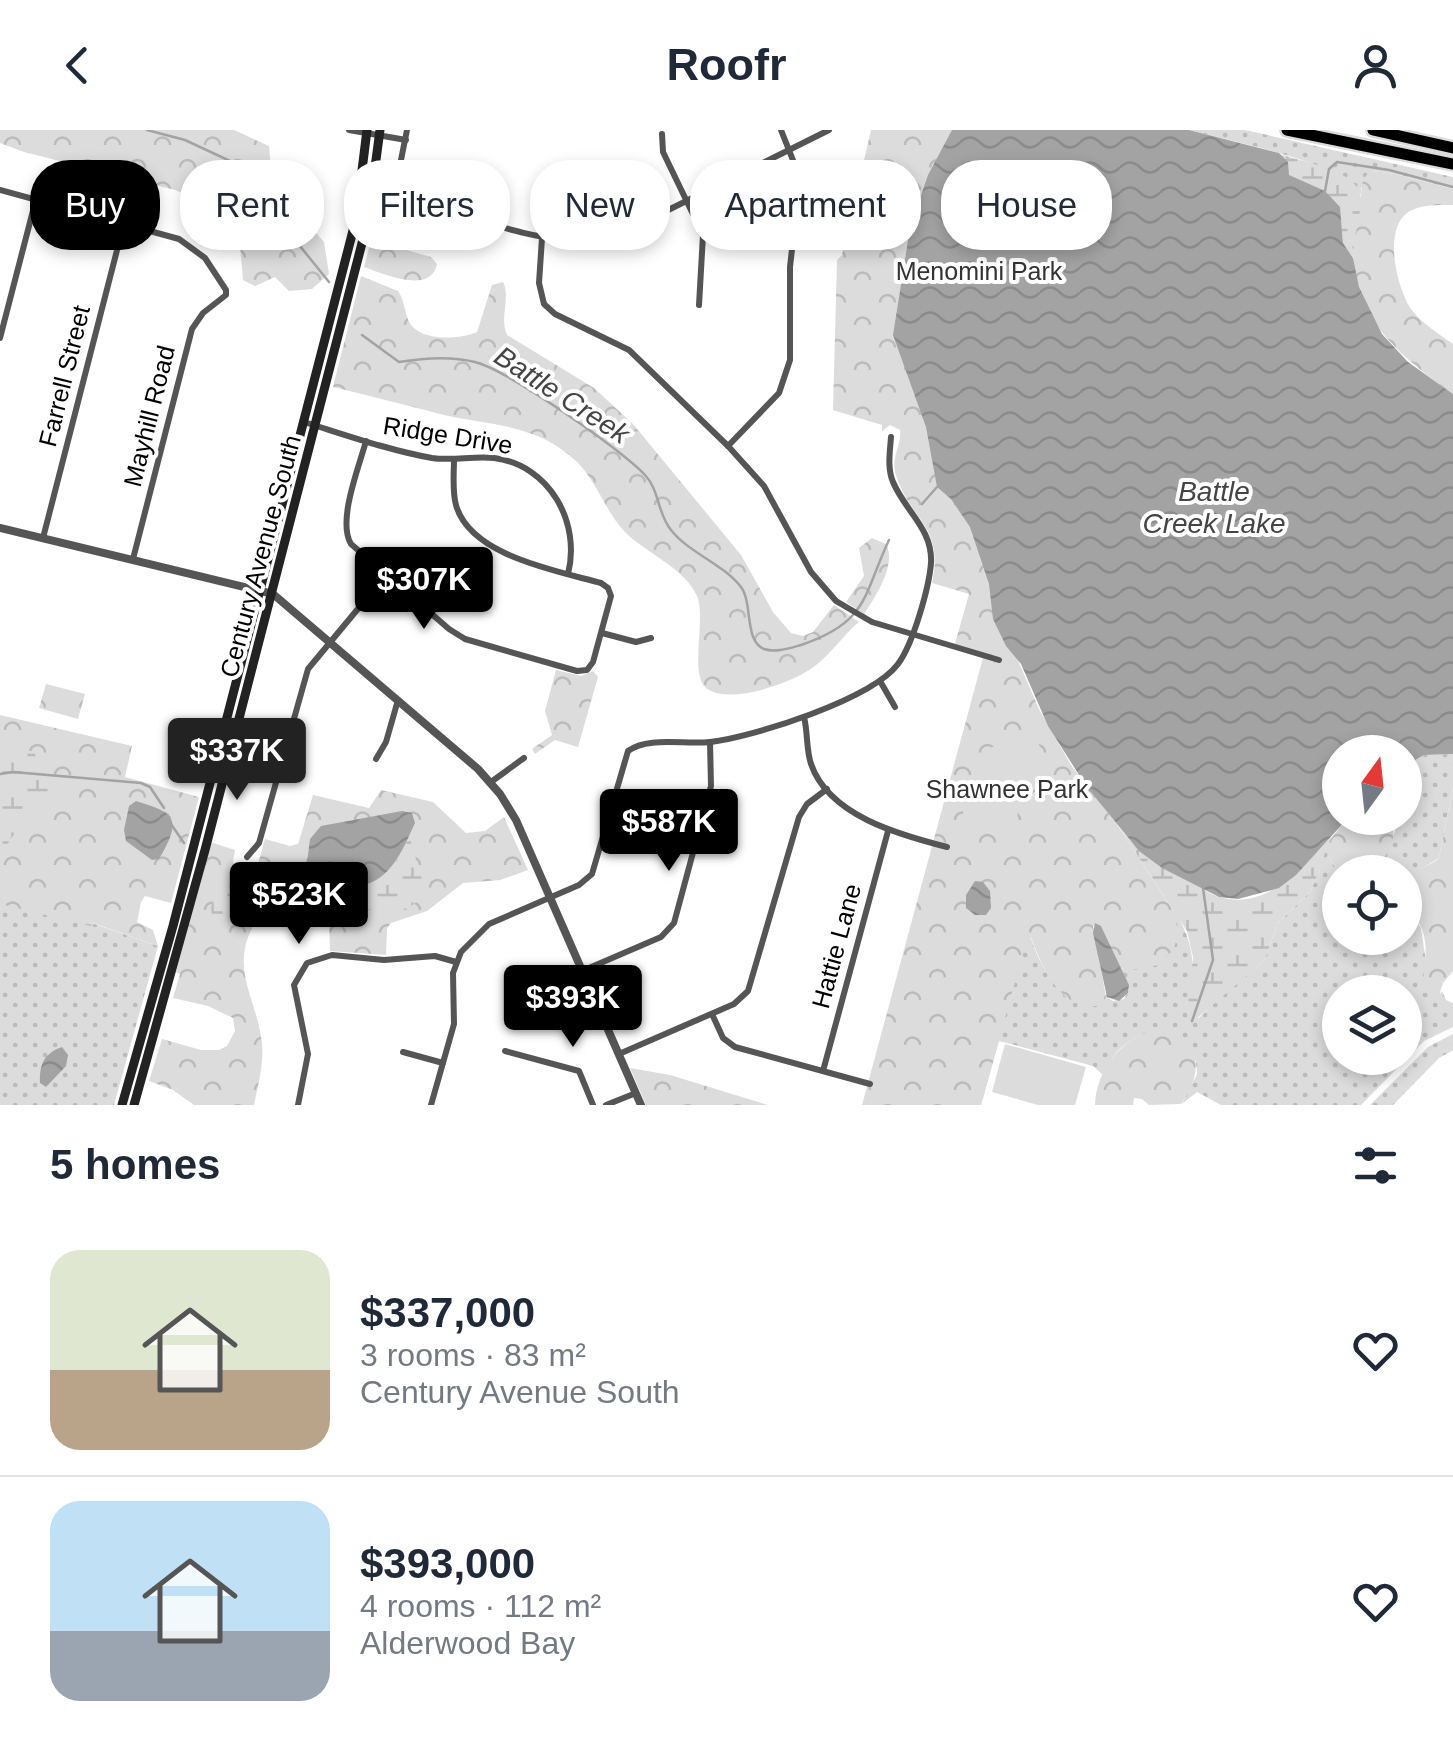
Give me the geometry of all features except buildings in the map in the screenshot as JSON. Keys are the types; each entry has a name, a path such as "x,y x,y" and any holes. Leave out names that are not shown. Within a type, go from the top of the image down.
{"highway":[{"path":"1287,130 1453,167"},
{"path":"1374,130 1453,148"}],"main road":[{"name":"Century Avenue South","path":"310,424 356,219 367,132"},
{"name":"Century Avenue South","path":"134,1105 310,424 368,220 380,133"},
{"name":"Century Avenue South","path":"122,1105 266,592"}],"street":[{"path":"349,130 406,140"},
{"path":"408,130 396,183 404,200 530,235"},
{"path":"728,446 778,392 790,360 790,267 800,178 781,130"},
{"path":"670,208 829,130"},
{"path":"662,134 662,150 700,227 705,247 699,306"},
{"path":"0,190 30,198"},
{"path":"0,338 30,222"},
{"name":"Mayhill Road","path":"133,560 192,330 203,313 226,295 211,265 188,244 160,232"},
{"name":"Farrell Street","path":"43,538 117,250"},
{"path":"541,250 539,283 541,298 549,309 629,350 728,446 777,506 818,582 846,609 911,635 1000,660"},
{"name":"Ridge Drive","path":"310,424 426,456 502,460 532,473 562,506 571,530 568,574"},
{"path":"431,1105 454,1024 452,982 456,962 467,943 489,924 579,884 592,874 626,756 633,747 710,742 804,717 880,681 899,662 928,582 931,550 925,532 892,479 891,436"},
{"path":"366,441 345,528 351,544 458,635 501,651 583,672 594,662 611,596 608,588 510,558 470,527 456,503 454,459"},
{"path":"0,528 266,592 330,642 490,782 516,820 641,1105"},
{"path":"247,858 260,843 308,669 386,575"},
{"path":"602,633 636,642 652,638"},
{"path":"880,681 895,707"},
{"path":"376,759 386,742 398,700"},
{"path":"804,717 810,761 827,790 868,822 947,847"},
{"path":"628,734 633,747"},
{"path":"582,971 652,942 674,923 711,786 710,742"},
{"path":"490,782 524,758"},
{"path":"619,1054 734,1004 748,991 799,817 807,804 827,790"},
{"name":"Hattie Lane","path":"824,1071 888,831"},
{"path":"298,1105 308,1054 294,985 307,963 332,955 384,960 426,956 456,962"},
{"path":"712,1014 723,1038 735,1047 870,1084"},
{"path":"505,1051 578,1071 594,1105"},
{"path":"403,1052 443,1063"},
{"path":"606,1105 636,1094"}],"green space":[{"path":"0,130 234,130 269,146 270,160 180,160 180,192 160,186 160,160 56,160 0,143"},
{"path":"871,130 1158,130 1017,658 1039,709 1071,765 1118,826 1173,910 1178,931 1174,949 1158,965 1129,971 1120,967 1101,926 1093,926 1106,997 1101,1005 1087,1006 1074,1002 1053,983 1029,931 981,1105 862,1105 984,654 955,644 969,594 932,583 935,564 930,535 902,490 895,469 900,430 890,425 882,431 882,425 833,410 837,260 843,250 921,250 921,160 864,160"},
{"path":"1189,130 1245,130 1453,177 1453,189 1372,171 1361,195 1351,183 1310,163"},
{"path":"1281,154 1342,175 1359,190 1353,258 1343,243 1341,219 1289,175"},
{"path":"1372,171 1453,189 1453,205 1423,207 1407,213 1400,221 1394,246 1397,274 1411,309 1453,344 1453,394 1400,351 1372,318 1362,298 1353,246 1363,182"},
{"path":"324,242 329,274 312,289 289,291 275,277 255,286 243,280 240,250 324,250"},
{"path":"368,250 406,250 431,257 437,264 426,279 417,280 364,267"},
{"path":"361,276 398,291 414,328 445,338 477,332 492,285 503,282 507,335 594,388 633,424 741,555 773,612 791,633 803,636 813,632 834,605 859,622 822,660 794,678 748,693 720,694 709,690 699,674 697,596 674,568 624,531 577,462 531,433 333,387"},
{"path":"872,538 886,544 889,561 884,580 864,614 846,602 864,576 859,548"},
{"path":"556,670 581,676 593,671 598,677 578,747 555,740 535,754 532,749 552,735 545,711"},
{"path":"46,684 85,694 78,719 39,708"},
{"path":"0,715 132,746 125,777 199,797 171,903 145,896 141,902 137,922 153,930 158,946 93,923 91,926 0,904"},
{"path":"1028,730 1033,732 1056,781 1032,786 1012,783 996,771 982,752"},
{"path":"998,738 1031,938 1048,975 1076,1003 1106,997 1106,990 1113,1001 1124,999 1129,989 1120,967 1123,969 1173,910 1165,897 1183,926 1191,953 1187,1015 1199,1018 1264,961 1278,923 1311,891 1322,859 1322,955 1422,955 1422,935 1426,961 1440,994 1442,991 1446,1000 1453,1003 1453,1027 1422,1043 1422,975 1322,975 1322,1075 1391,1075 1361,1105 1221,1105 1197,1092 1182,1104 1197,1074 1195,1059 1181,1038 1171,1033 1133,1039 1113,1057 1103,1075 1093,1066 999,1041 981,1105"},
{"path":"23,749 34,752 47,786 59,798 31,809 0,855 0,755"},
{"path":"1453,754 1453,788 1439,858 1422,868 1422,855 1384,855 1393,835 1422,835 1424,755"},
{"path":"974,773 998,783 1012,795 1017,813 1014,838 964,825 961,820"},
{"path":"1453,788 1453,971 1439,995 1433,995 1423,984 1426,950 1422,931 1422,868 1439,858"},
{"path":"381,790 433,802 466,833 485,831 504,817 528,870 500,880 463,883 427,911 391,923 387,928 386,955 330,951 329,920 324,915 259,916 249,934 244,965 262,1043 254,1105 194,1105 173,1090 149,1081 162,1039 201,1050 219,1050 227,1046 235,1031 233,1018 208,1006 173,998 180,974 176,972 210,842 235,850 233,862 239,869 253,869 265,839 290,846 298,844 313,795 369,808"},
{"path":"1118,826 1161,865 1213,895 1237,900 1253,898 1283,883 1331,837 1311,891 1278,923 1264,961 1194,1021 1187,1015 1193,957 1187,931"},
{"path":"410,834 422,879 419,898 411,906 397,911 315,905 251,906 239,910 224,928 213,923 211,907 215,896 289,869 307,857 305,868 320,879 346,886 371,882 390,868"},
{"path":"1334,835 1393,835 1386,855 1328,855 1328,842"},
{"path":"0,855 86,921 158,946 114,1105 0,1105"},
{"path":"1155,1030 1182,1038 1195,1056 1194,1079 1181,1104 1149,1105 1134,1098 1133,1105 1095,1105 1105,1068 1121,1048"},
{"path":"1453,1034 1453,1050 1439,1058 1393,1105 1370,1105 1400,1075 1422,1075 1422,1053"},
{"path":"1005,1044 1086,1067 1075,1105 1038,1105 992,1092"},
{"path":"630,1068 670,1075 768,1105 646,1105"}],"water":[{"name":"Battle Creek Lake","path":"952,130 1189,130 1279,153 1288,162 1289,175 1325,191 1340,207 1343,243 1353,258 1359,287 1382,334 1408,362 1453,394 1453,754 1422,756 1422,735 1322,735 1322,835 1332,835 1279,888 1238,899 1219,897 1162,868 1139,851 1086,786 1048,726 1021,664 1006,646 993,619 989,584 970,527 951,499 937,487 926,427 893,335 907,250 921,250 921,196"},
{"path":"136,801 159,809 171,819 171,834 159,859 152,860 126,841 129,806"},
{"path":"402,811 412,813 415,823 397,859 381,877 358,886 343,886 323,881 306,870 310,839 321,826"},
{"path":"975,881 983,882 990,891 991,908 986,915 975,915 966,908 966,895"},
{"path":"1095,923 1101,926 1129,985 1128,993 1119,1001 1107,997 1093,933"},
{"path":"62,1047 68,1055 66,1066 46,1087 40,1083 42,1065 47,1056"}],"waterway":[{"name":"Battle Creek","path":"147,130 185,140 262,176 274,192 287,230 329,282"},
{"path":"1325,191 1329,169 1337,162 1389,170 1453,187"},
{"name":"Battle Creek","path":"362,335 399,362 456,359 491,368 537,394 613,448 650,481 666,523 678,538 741,587 751,630 764,649 801,645 840,627 861,604 889,540"},
{"name":"Battle Creek","path":"922,504 937,487"},
{"path":"0,774 141,783 150,787 164,808"},
{"path":"171,824 184,843"},
{"path":"1192,1021 1213,960 1203,888"}],"park label":[{"name":"Menomini Park","path":"979,271"},
{"name":"Shawnee Park","path":"1007,789"}]}
